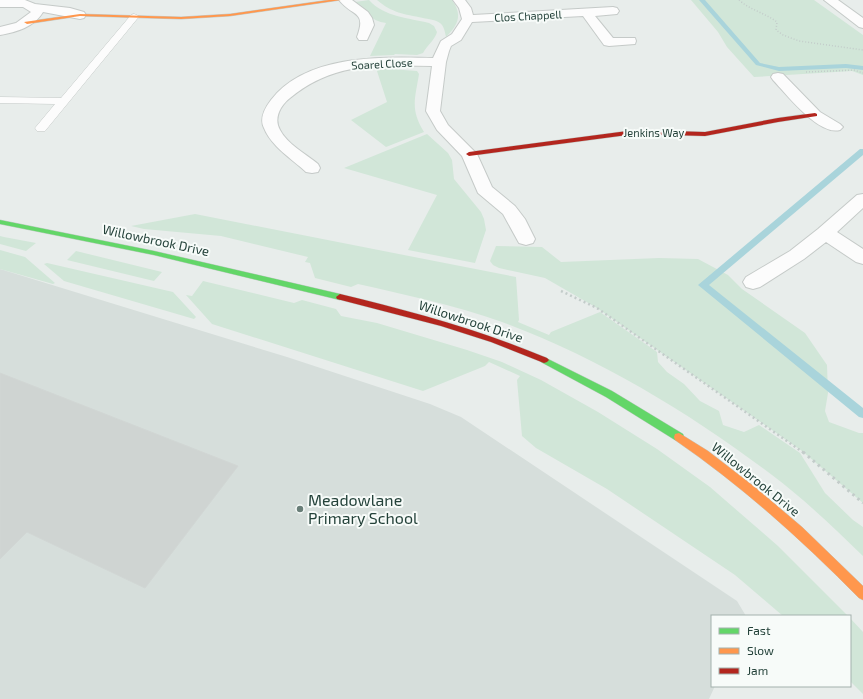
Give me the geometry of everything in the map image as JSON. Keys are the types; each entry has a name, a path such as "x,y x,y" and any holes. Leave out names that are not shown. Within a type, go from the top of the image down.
{"street":[{"path":"0,31 27,22 80,15 181,18 230,15 339,0"},
{"path":"345,0 363,15 367,21 367,27 363,37"},
{"path":"460,0 465,8 468,19 456,37 446,44 442,51 439,62 433,111 442,127 469,154 484,189 510,210 526,239"},
{"path":"830,0 863,24"},
{"path":"0,3 22,2 34,7 70,12 80,15"},
{"path":"27,22 34,17 37,12 34,7"},
{"name":"Clos Chappell","path":"468,19 613,11"},
{"path":"587,13 609,42 630,41"},
{"name":"Soarel Close","path":"312,168 274,135 269,125 270,115 276,103 286,93 318,74 352,64 386,61 439,62"},
{"path":"778,77 815,115 835,127"},
{"name":"Jenkins Way","path":"469,154 635,132 705,134 778,120 815,115"},
{"path":"753,282 797,255 825,233 863,199"},
{"name":"Willowbrook Drive","path":"0,222 101,241 388,308 464,330 544,360 588,382 709,457 783,516 863,594"},
{"path":"825,233 863,258"}],"lane":[{"path":"41,128 134,17"},
{"path":"0,100 64,101"}],"path":[{"path":"739,0 743,4 770,16 776,22 776,30 785,36 804,42 863,50"},
{"path":"778,77 778,75 788,73 854,70 863,73"},
{"path":"561,291 597,308 666,355 802,451 863,503"}],"shaded area":[{"name":"Meadowlane Primary School","path":"0,269 287,357 430,404 461,417 737,601 745,615 711,615 711,687 715,687 709,699 0,699"}],"green space":[{"path":"369,0 375,6 389,13 429,23 434,26 437,32 423,53 417,55 395,54 370,56 386,23 372,18 355,2"},
{"path":"377,0 452,0 457,10 458,20 454,28 446,37 443,27 438,22 398,12 388,8"},
{"path":"691,0 814,0 863,35 863,75 852,71 754,77 727,47 718,32"},
{"path":"376,68 417,71 419,74 415,97 415,110 424,132 386,147 351,120 387,102"},
{"path":"427,134 448,153 452,160 454,179 481,212 484,219 486,230 475,263 408,250 437,195 344,168"},
{"path":"195,214 516,277 518,322 549,335 551,332 600,312 657,352 658,362 667,372 684,384 700,401 719,411 723,425 744,432 759,425 800,453 825,493 853,520 863,527 863,556 796,494 741,452 709,430 643,389 574,352 502,322 448,305 358,284 351,287 315,278 310,263 305,262 308,257 221,236 144,229 131,226"},
{"path":"0,236 36,243 26,251 0,244"},
{"path":"496,246 542,247 561,262 659,258 698,259 728,275 742,289 805,333 827,365 828,393 825,411 829,422 859,433 863,433 863,503 802,451 597,308 545,278 499,268 493,265 490,261"},
{"path":"0,250 25,257 55,283 53,284 0,269"},
{"path":"76,251 162,272 154,281 67,260"},
{"path":"47,263 173,292 196,317 194,319 64,281 44,264"},
{"path":"203,281 294,303 302,300 336,309 341,316 377,323 467,350 502,362 541,380 598,412 657,449 710,487 778,546 847,615 782,615 735,575 607,489 536,448 522,436 517,380 520,376 489,362 485,366 423,391 212,324 186,295 192,296"},
{"path":"851,619 863,632 863,694 851,682"}],"building":[{"path":"0,373 238,466 145,588 27,532 0,559"}],"waterway":[{"path":"702,0 758,64 779,69 846,66 863,68"},
{"path":"863,151 703,285 863,414"}],"traffic: fast":[{"path":"0,222 154,253 340,297"},
{"path":"544,360 609,394 679,437"}],"traffic: slow":[{"path":"27,22 80,15 181,18 230,15 339,0"},
{"path":"679,437 704,454 752,491 820,551 863,594"}],"traffic: jam":[{"path":"469,154 635,132 705,134 778,120 815,115"},
{"path":"340,297 444,324 494,340 544,360"}],"place":[{"name":"Meadowlane Primary School","path":"300,509"}]}
